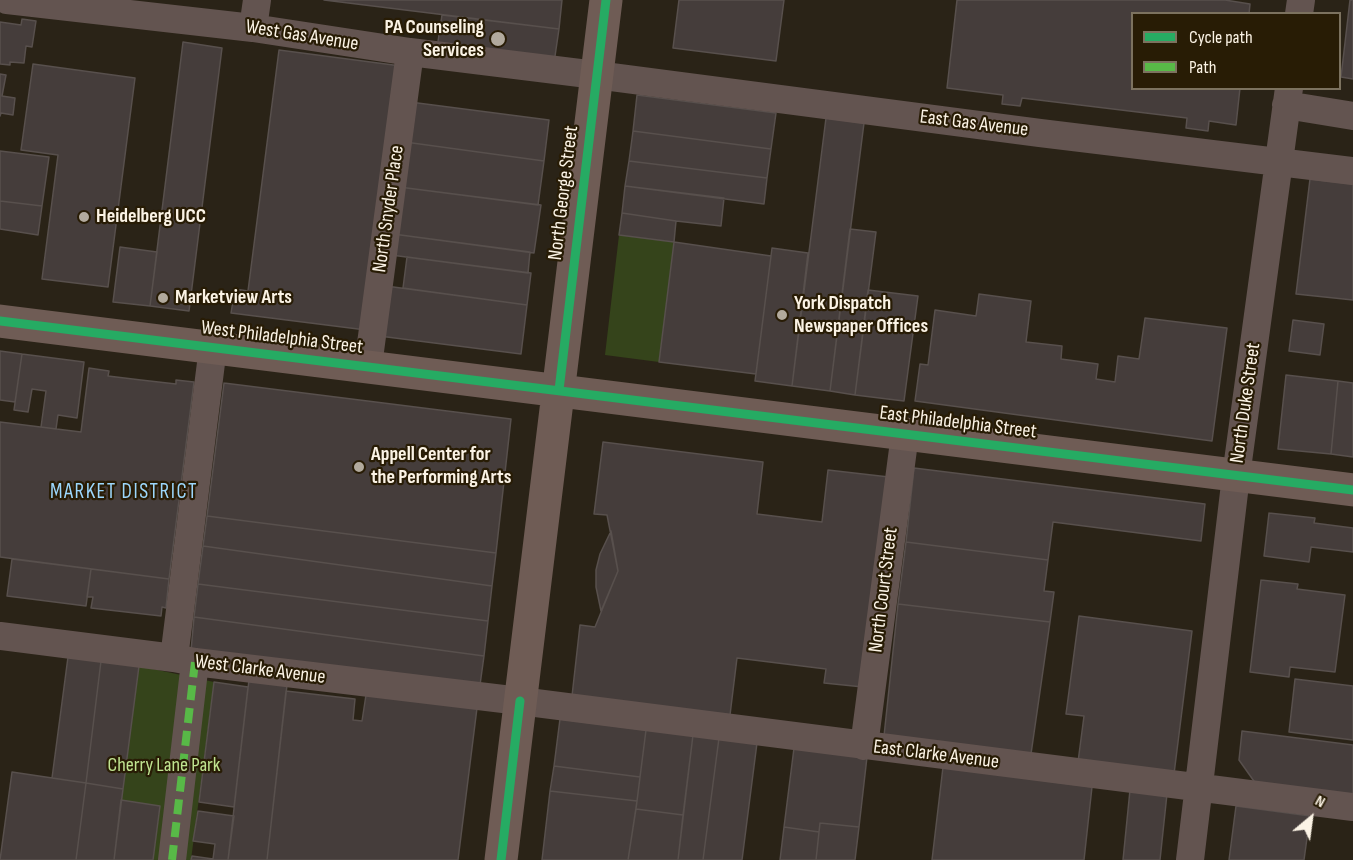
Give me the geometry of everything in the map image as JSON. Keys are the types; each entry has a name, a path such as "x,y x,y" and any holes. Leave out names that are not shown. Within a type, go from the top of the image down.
{"main road":[{"name":"North George Street","path":"501,860 606,0"},
{"name":"West Philadelphia Street","path":"0,321 559,390"},
{"name":"East Philadelphia Street","path":"559,390 1353,490"}],"street":[{"name":"West Gas Avenue","path":"7,0 253,28 410,52 596,75"},
{"path":"253,28 257,0"},
{"name":"North Snyder Place","path":"368,366 410,52"},
{"name":"East Gas Avenue","path":"596,75 1353,171"},
{"path":"1287,97 1353,116"},
{"name":"North Duke Street","path":"1190,860 1236,476 1287,97"},
{"path":"172,860 185,660 213,347"},
{"name":"North Court Street","path":"864,746 905,434"},
{"name":"West Clarke Avenue","path":"0,636 520,701"},
{"name":"East Clarke Avenue","path":"520,701 1353,807"}],"green space":[{"path":"619,235 674,242 659,362 605,355"},
{"name":"Cherry Lane Park","path":"139,666 214,682 191,860 153,860 160,807 121,800"}],"building":[{"path":"324,0 562,0 559,29"},
{"path":"679,0 784,0 776,61 673,48"},
{"path":"957,0 1225,0 1250,4 1249,12 1131,12 1131,90 1240,90 1236,125 1209,121 1208,131 1186,128 1187,118 1022,98 1020,106 1002,104 1003,95 947,88"},
{"path":"1350,0 1353,0 1353,79 1341,77"},
{"name":"PA Counseling Services","path":"442,15 559,29 554,63 437,48"},
{"path":"22,19 36,21 32,47 26,46 24,63 0,64 0,22 21,25"},
{"path":"183,42 222,48 189,311 150,306"},
{"path":"279,50 401,66 366,330 231,313 235,289 248,291"},
{"name":"Heidelberg UCC","path":"33,64 135,78 108,287 42,279 58,155 21,150"},
{"path":"0,74 6,75 2,96 15,98 13,115 1,113 0,116"},
{"path":"637,95 776,113 771,149 633,131"},
{"path":"410,102 549,120 544,161 405,142"},
{"path":"826,118 864,123 830,391 792,386"},
{"path":"633,131 771,149 767,178 629,161"},
{"path":"405,142 544,161 538,205 399,187"},
{"path":"0,151 49,157 42,206 0,201"},
{"path":"629,161 767,178 764,204 625,186"},
{"path":"1310,179 1353,184 1353,300 1296,294"},
{"path":"625,186 724,198 721,226 622,213"},
{"path":"399,187 541,205 534,253 393,234"},
{"path":"0,201 42,206 38,235 0,229"},
{"path":"622,213 676,221 674,242 619,235"},
{"path":"850,229 876,232 855,395 830,391"},
{"path":"393,234 530,252 528,273 391,255"},
{"path":"674,242 771,256 756,374 659,362"},
{"path":"120,247 157,252 150,306 113,302"},
{"name":"York Dispatch Newspaper Offices","path":"772,248 808,253 792,386 755,381"},
{"path":"407,257 531,273 527,305 403,288"},
{"path":"386,286 527,305 521,354 379,336"},
{"path":"868,290 918,296 904,401 855,395"},
{"path":"979,294 1031,301 1026,342 1062,346 1061,359 1098,364 1096,379 1115,382 1118,356 1139,359 1145,318 1227,328 1212,441 915,401 920,364 928,365 935,310 976,316"},
{"path":"1293,320 1324,324 1320,355 1289,351"},
{"path":"0,351 22,354 15,402 0,400"},
{"path":"22,354 84,362 77,418 58,415 56,429 41,427 46,391 32,389 28,412 14,410"},
{"path":"89,368 109,371 108,376 176,384 176,380 194,382 169,579 0,557 0,422 81,432"},
{"path":"1286,375 1338,381 1331,454 1278,449"},
{"path":"1338,381 1353,383 1353,457 1331,454"},
{"name":"Appell Center for the Performing Arts","path":"224,383 511,419 496,553 207,516"},
{"path":"603,442 763,462 757,514 822,522 828,470 889,477 863,687 824,683 826,669 737,658 730,715 572,696 580,625 595,627 618,571 607,515 594,514"},
{"path":"914,468 1205,504 1201,541 1053,522 1048,560 906,542"},
{"path":"1269,513 1315,518 1314,523 1353,528 1353,552 1311,547 1309,562 1264,556"},
{"path":"207,516 496,553 492,586 203,546"},
{"path":"611,531 618,571 601,611 596,587 596,570 600,554"},
{"path":"906,542 1048,560 1044,591 1054,592 1050,622 898,604"},
{"path":"203,546 492,586 488,621 198,584"},
{"path":"12,559 91,569 86,606 7,596"},
{"path":"91,569 169,579 166,608 162,607 161,616 91,608 93,597 87,597"},
{"path":"1261,580 1298,584 1297,589 1345,595 1335,672 1290,667 1289,677 1250,672"},
{"path":"198,584 488,621 484,656 194,617"},
{"path":"898,604 1050,622 1031,754 884,736"},
{"path":"1079,616 1192,631 1174,774 1078,762 1084,716 1066,714"},
{"path":"194,617 484,656 480,685 191,651"},
{"path":"68,657 101,661 86,783 52,778"},
{"path":"101,661 139,666 123,789 86,783"},
{"path":"1295,679 1353,686 1353,740 1289,732"},
{"path":"249,680 287,685 267,860 228,860"},
{"path":"214,682 248,687 234,807 199,802"},
{"path":"286,691 355,699 353,720 362,721 366,695 477,708 458,860 267,860"},
{"path":"560,719 646,730 640,777 554,766"},
{"path":"646,730 693,735 683,815 636,809"},
{"path":"1242,731 1353,745 1353,797 1256,784 1239,760"},
{"path":"693,735 719,738 703,860 678,860"},
{"path":"719,738 757,743 742,860 703,860"},
{"path":"794,748 867,757 859,827 820,823 819,832 784,827"},
{"path":"554,766 640,777 637,801 550,791"},
{"path":"943,767 1092,787 1084,860 932,860"},
{"path":"12,772 86,783 76,860 0,860"},
{"path":"86,783 123,789 114,860 76,860"},
{"path":"1130,790 1167,794 1160,860 1123,860"},
{"path":"550,791 637,801 628,860 542,860"},
{"path":"121,800 160,806 153,860 114,860"},
{"path":"1236,806 1310,816 1304,860 1229,860"},
{"path":"636,809 683,815 678,860 628,860"},
{"path":"198,811 234,816 228,860 191,860 192,856 213,859 215,844 193,841"},
{"path":"820,823 859,827 855,860 816,860"},
{"path":"784,827 819,832 816,860 780,860"}],"marked path":[{"path":"172,860 195,662"}],"cycle path":[{"path":"559,390 606,0"},
{"path":"0,321 1353,490"},
{"path":"501,860 520,701"}],"place":[{"name":"PA Counseling Services","path":"498,39"},
{"name":"Heidelberg UCC","path":"84,217"},
{"name":"Marketview Arts","path":"163,298"},
{"name":"York Dispatch Newspaper Offices","path":"782,315"},
{"name":"Appell Center for the Performing Arts","path":"359,467"}],"district":[{"name":"MARKET DISTRICT","path":"124,493"}]}
